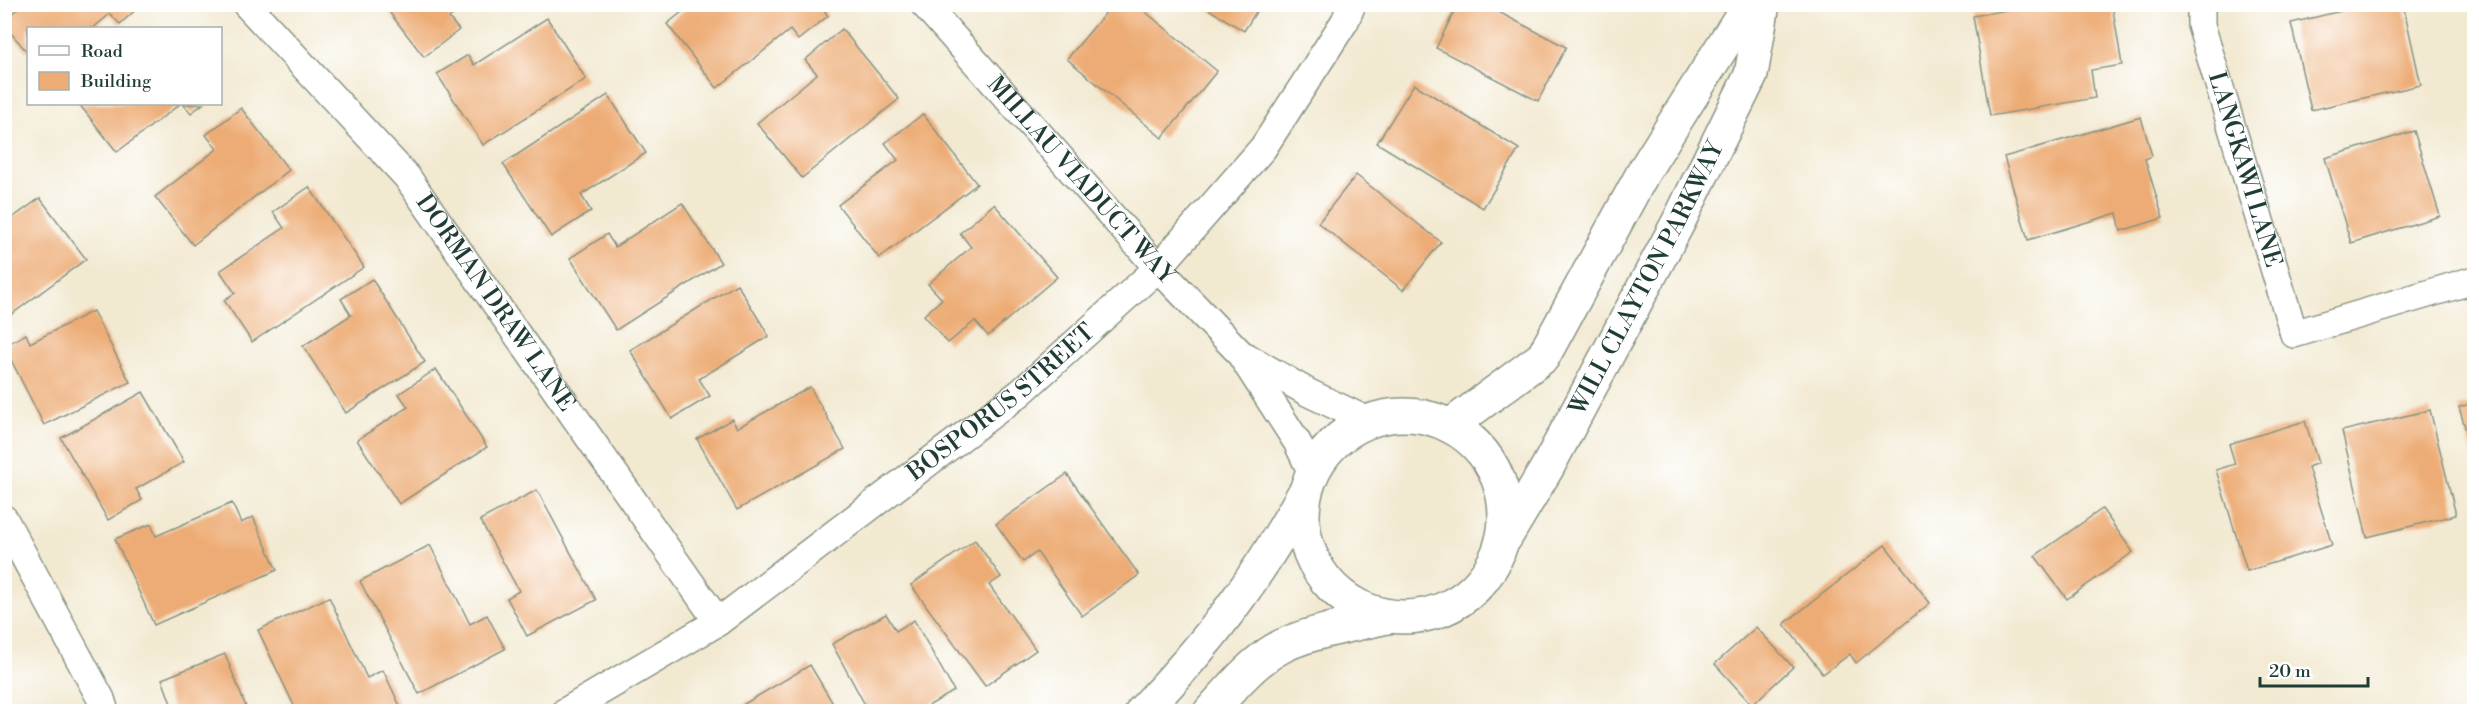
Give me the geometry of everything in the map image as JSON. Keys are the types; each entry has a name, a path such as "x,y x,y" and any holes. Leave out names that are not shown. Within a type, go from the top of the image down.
{"street":[{"name":"DORMAN DRAW LANE","path":"246,4 407,177 718,622"},
{"name":"MILLAU VIADUCT WAY","path":"924,4 1158,268 1239,352 1297,442 1308,481"},
{"name":"BOSPORUS STREET","path":"565,711 718,622 1020,393 1158,268 1263,148 1345,21 1352,4"},
{"name":"WILL CLAYTON PARKWAY","path":"1450,426 1543,357 1644,171 1749,4"},
{"name":"WILL CLAYTON PARKWAY","path":"1503,542 1547,468 1678,223 1745,86 1750,75 1763,4"},
{"name":"LANGKAWI LANE","path":"2201,4 2201,25 2294,334 2475,280"},
{"name":"MILLAU VIADUCT WAY","path":"1239,352 1309,393 1368,422"},
{"path":"1142,711 1196,654 1237,602 1270,556 1308,481 1339,439 1368,422 1400,415 1434,419 1450,426 1486,455 1501,482 1506,512 1503,542 1491,570 1471,593 1442,611 1408,617 1387,617 1325,632 1275,650 1238,681 1210,711"},
{"path":"1308,481 1303,519 1308,546 1320,572 1343,597 1387,617"},
{"path":"4,519 105,711"}],"building":[{"path":"23,4 142,4 120,24 110,14 94,27 27,27 27,52 4,25 4,20"},
{"path":"383,4 467,4 449,18 459,30 424,57"},
{"path":"692,4 820,4 828,16 798,40 790,30 717,88 667,24"},
{"path":"1113,4 1136,4 1217,71 1162,138 1067,59"},
{"path":"1200,4 1261,4 1244,31"},
{"path":"1458,4 1483,4 1566,47 1538,101 1436,48"},
{"path":"2041,4 2112,4 2122,65 2091,70 2095,98 1990,116 1973,16"},
{"path":"2370,4 2403,4 2421,85 2311,110 2291,23"},
{"path":"547,18 586,79 483,145 437,74 468,55 474,65"},
{"path":"842,29 899,99 802,178 757,123 817,74 805,60"},
{"path":"1414,84 1519,149 1483,208 1377,143"},
{"path":"608,95 646,153 581,195 591,211 551,237 503,164"},
{"path":"80,105 179,105 117,152"},
{"path":"184,105 202,105 191,113"},
{"path":"241,108 289,170 193,245 155,197 217,149 206,135"},
{"path":"923,114 977,184 879,258 838,205 898,160 885,143"},
{"path":"2141,117 2152,156 2145,159 2163,218 2121,231 2117,213 2028,240 2004,157"},
{"path":"2414,131 2440,216 2351,243 2325,158"},
{"path":"1356,175 1441,242 1403,290 1318,223"},
{"path":"309,187 364,267 252,342 224,300 235,293 220,271 284,228 273,212"},
{"path":"40,198 86,259 4,320 4,224"},
{"path":"682,203 721,263 616,330 570,258 607,234 615,247"},
{"path":"994,204 1057,277 988,336 975,321 948,343 924,315 942,299 928,284 971,247 960,233"},
{"path":"372,279 425,362 346,413 303,346 351,315 341,299"},
{"path":"737,284 769,336 699,379 710,396 672,419 630,350"},
{"path":"93,311 130,382 44,425 4,346 26,334 30,343"},
{"path":"436,369 487,447 399,504 357,440 408,407 399,394"},
{"path":"810,387 845,449 737,510 697,439 732,419 737,428"},
{"path":"143,392 184,462 136,489 142,500 108,520 61,438"},
{"path":"2474,403 2474,458 2459,407"},
{"path":"2430,410 2456,515 2367,537 2342,431"},
{"path":"2305,421 2318,463 2308,467 2332,545 2247,571 2216,470 2235,464 2229,444"},
{"path":"1067,474 1139,575 1082,616 1037,552 1023,562 996,524"},
{"path":"537,490 596,600 527,636 507,598 519,591 480,520"},
{"path":"232,503 241,523 253,517 277,570 154,625 115,539 151,524 156,536"},
{"path":"2102,509 2133,552 2067,599 2035,556"},
{"path":"975,540 1001,577 989,585 1036,650 985,686 911,585"},
{"path":"430,545 470,624 487,615 505,649 419,694 360,581"},
{"path":"1885,545 1930,603 1856,663 1850,654 1823,674 1784,624"},
{"path":"329,597 367,678 383,670 400,706 389,712 297,712 258,630"},
{"path":"886,614 896,631 914,620 954,691 918,712 869,712 832,644"},
{"path":"1756,627 1793,667 1752,705 1715,664"},
{"path":"225,654 248,712 174,712 162,679"},
{"path":"810,665 838,712 742,712 739,707"}]}
